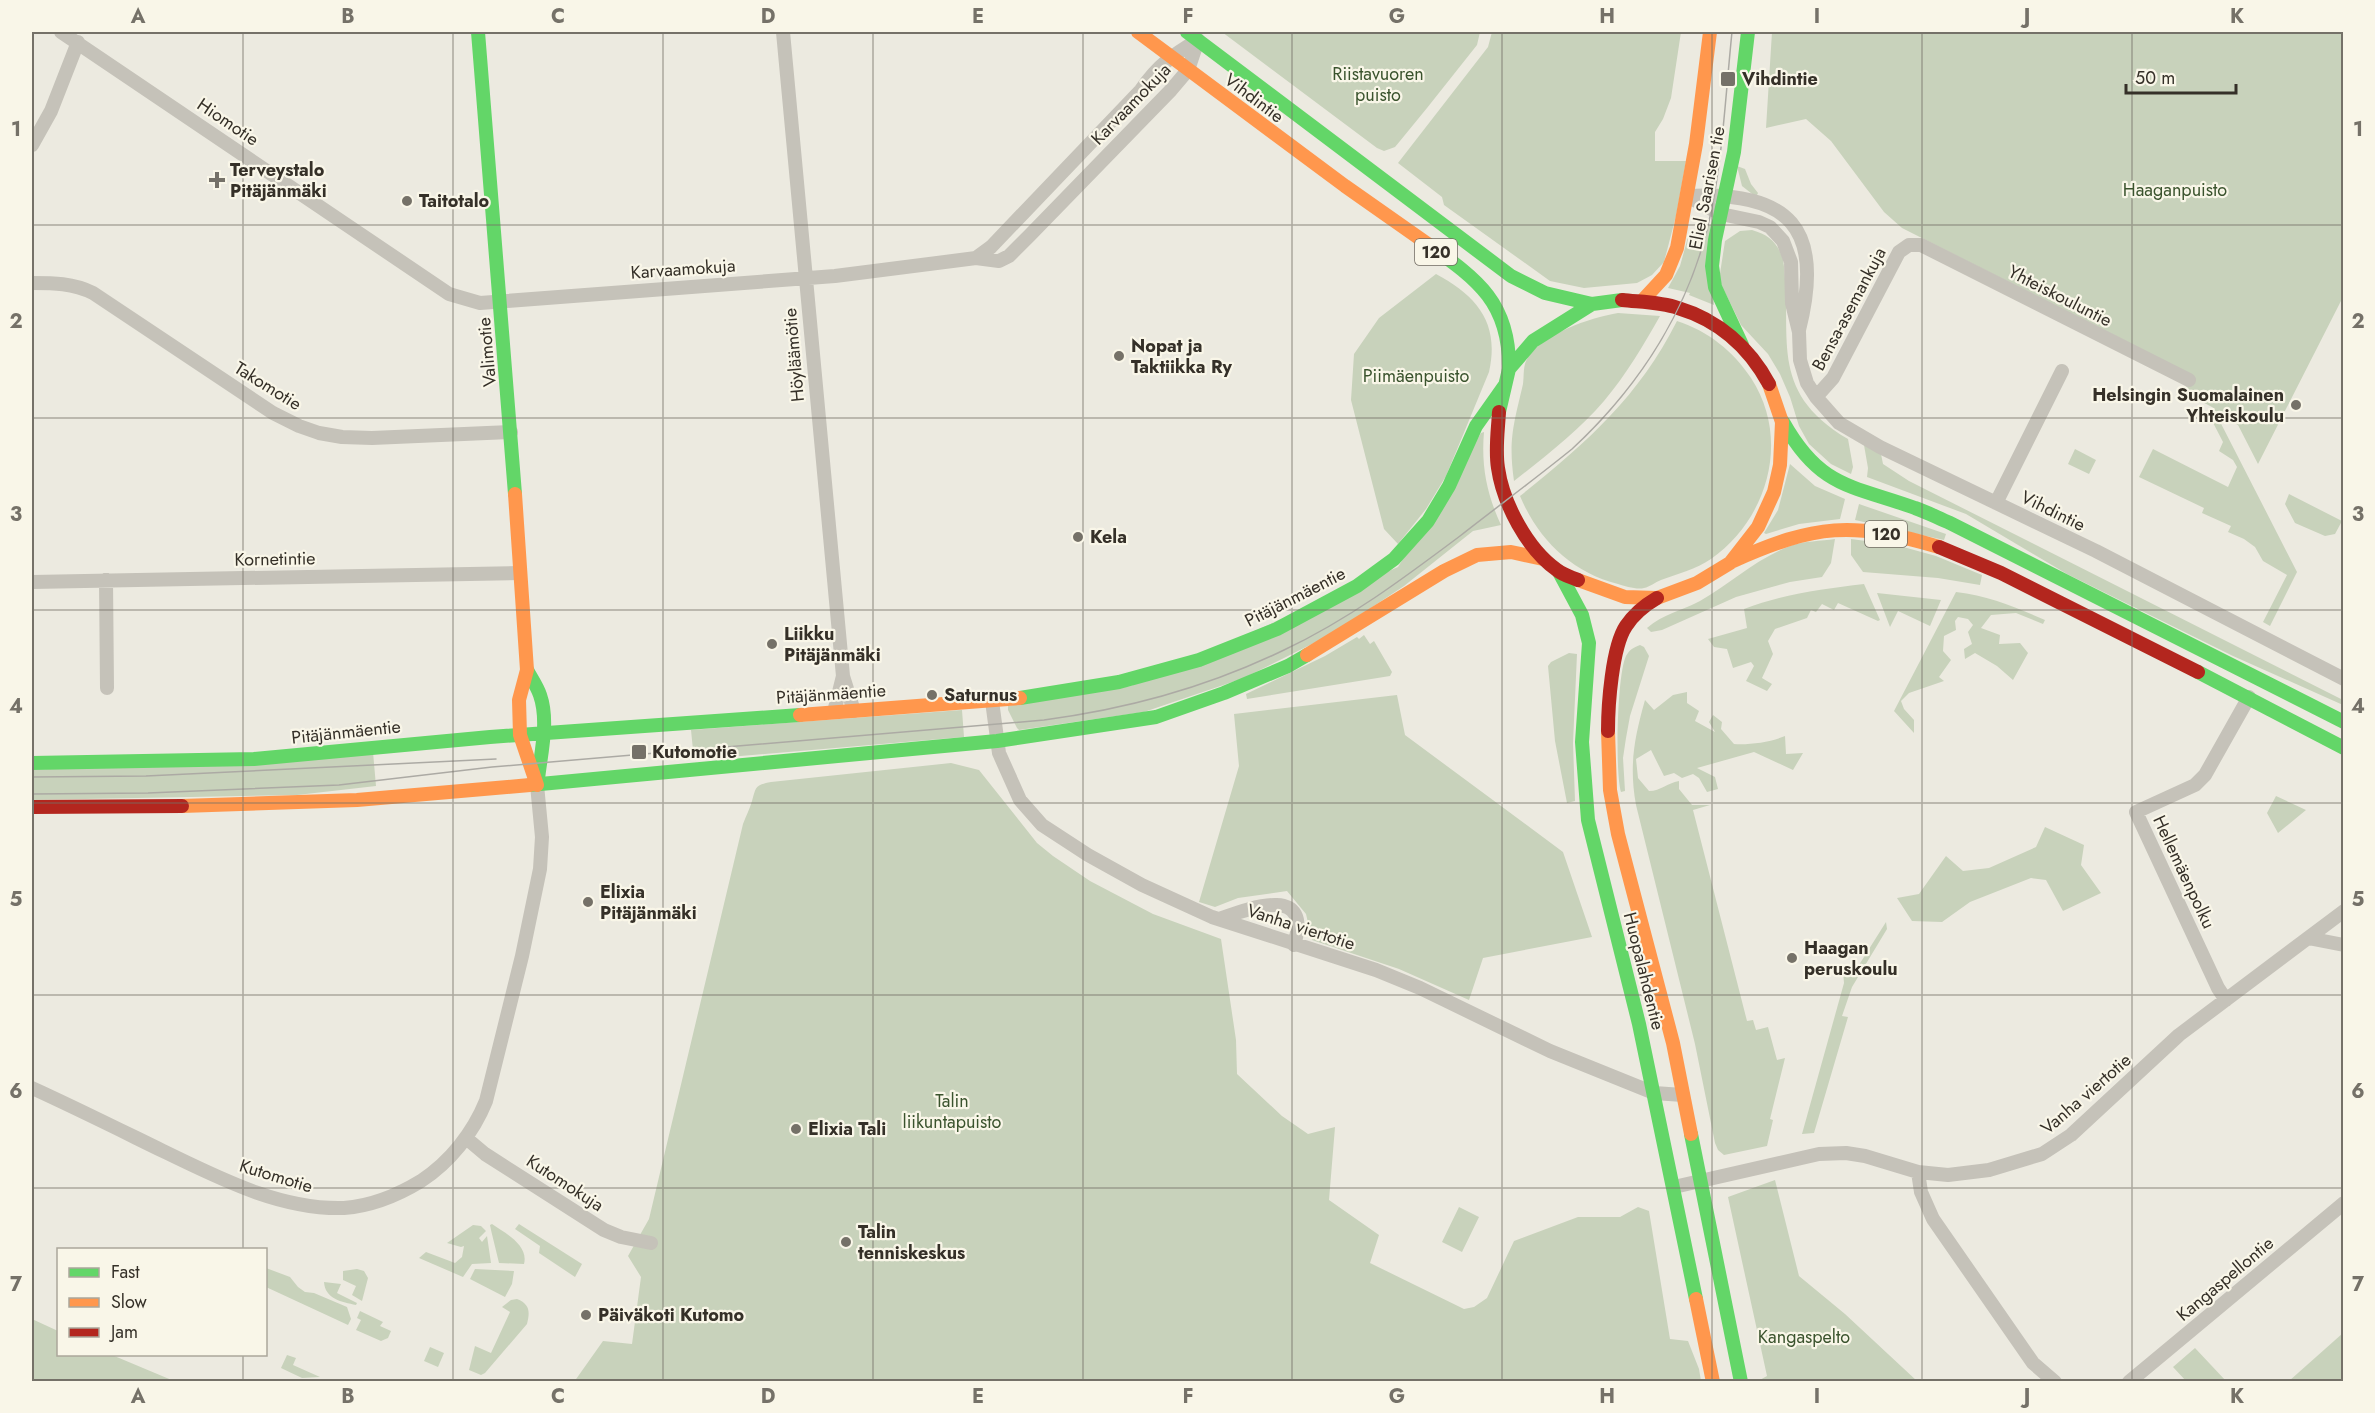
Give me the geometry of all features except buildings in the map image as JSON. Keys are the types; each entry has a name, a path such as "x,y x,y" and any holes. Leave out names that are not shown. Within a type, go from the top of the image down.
{"main road":[{"name":"Valimotie","path":"478,32 501,301 527,670 519,700 520,735 537,785"},
{"name":"Vihdintie","path":"1138,32 1274,136 1466,274 1495,303 1501,316 1510,353 1508,376"},
{"name":"Eliel Saarisen tie","path":"1641,301 1666,275 1673,260 1687,196 1710,32"},
{"name":"Eliel Saarisen tie","path":"1742,345 1732,320 1720,300 1713,277 1712,253 1737,132 1748,32"},
{"name":"Vihdintie","path":"1193,36 1511,276 1545,293 1593,304"},
{"path":"1508,376 1497,426 1498,470 1513,517 1543,559 1559,572 1605,591 1625,597 1657,598 1697,584 1730,563 1758,527 1774,492 1780,465 1782,422 1773,394 1762,371 1742,345 1708,320 1691,312 1641,301 1622,300 1593,304"},
{"name":"Pitäjänmäentie","path":"32,763 254,759 544,733 992,701 1116,684 1192,663 1293,622 1356,586 1398,557 1427,522 1452,478 1476,426 1524,350 1539,336 1593,304"},
{"name":"120","path":"1782,422 1792,442 1803,456 1833,481 1915,508 1950,523 2343,722"},
{"name":"120","path":"1730,563 1771,544 1804,533 1846,529 1902,537 1941,548 2012,578 2249,697 2343,748"},
{"path":"32,807 306,804 537,785 997,741 1124,723 1156,717 1203,702 1288,666 1444,571 1477,555 1511,552 1543,559"},
{"name":"Huopalahdentie","path":"1559,572 1574,597 1587,628 1589,643 1582,742 1588,820 1654,1093 1713,1382"},
{"name":"Huopalahdentie","path":"1657,598 1645,604 1634,616 1619,641 1611,684 1608,752 1610,790 1618,834 1652,959 1683,1095 1741,1382"},
{"name":"Valimotie","path":"527,670 541,698 544,733 537,785"}],"street":[{"name":"Hiomotie","path":"62,32 449,294 480,303 501,301"},
{"name":"Höyläämötie","path":"783,32 843,676 854,711"},
{"name":"Karvaamokuja","path":"501,301 835,276 976,258 999,261 1009,256 1188,70 1193,36"},
{"name":"Karvaamokuja","path":"976,258 992,247 1141,90 1152,74 1193,36"},
{"path":"32,145 51,111 78,42"},
{"name":"Vihdintie","path":"1687,196 1725,195 1775,209 1786,216 1800,235 1807,256 1806,304 1798,332"},
{"name":"Vihdintie","path":"1687,196 1721,213 1759,222 1777,233 1783,241 1791,262 1792,303 1798,332 1800,360 1816,397 1839,423 2343,679"},
{"name":"Bensa-asemankuja","path":"1816,397 1833,378 1899,252 1909,245 1916,245"},
{"name":"Yhteiskouluntie","path":"1916,245 1921,245 2189,380"},
{"name":"Takomotie","path":"32,283 60,283 93,293 273,413 319,433 342,437 372,438 511,432"},
{"path":"1996,503 2062,371"},
{"name":"Kornetintie","path":"32,582 520,573"},
{"path":"106,580 107,688"},
{"name":"Höyläämötie","path":"834,712 843,676"},
{"name":"Hellemäenpolku","path":"2226,999 2218,988 2136,812 2195,785 2205,776 2249,697"},
{"name":"Vanha viertotie","path":"992,701 997,741 1004,768 1026,809 1042,825 1142,885 1175,902 1219,920 1376,970 1550,1051 1654,1093 1683,1095"},
{"name":"Kutomotie","path":"32,1088 243,1187 303,1205 346,1208 362,1205 392,1196 428,1176 442,1165 466,1138 486,1101 522,956 540,869 542,837 537,785"},
{"path":"1219,920 1244,910 1280,904 1291,909 1297,916 1299,929 1294,945"},
{"name":"Vanha viertotie","path":"1674,1187 1819,1154 1846,1153 1875,1158 1918,1172 1948,1175 1989,1170 2050,1149 2071,1135 2179,1035 2343,911"},
{"path":"2308,938 2343,945"},
{"name":"Kutomokuja","path":"466,1138 485,1154 604,1230 626,1239 651,1244"},
{"path":"1918,1172 1921,1192 1933,1219 2033,1363 2055,1382"},
{"name":"Kangaspellontie","path":"2129,1382 2343,1203"}],"green space":[{"name":"Riistavuoren puisto","path":"1222,32 1480,32 1477,45 1427,108 1395,147 1384,151"},
{"path":"1492,32 1681,32 1671,98 1655,132 1655,161 1686,161 1676,216 1664,262 1652,275 1637,283 1584,288 1550,281 1444,205 1442,197 1398,163 1488,47"},
{"name":"Haaganpuisto","path":"1772,32 2343,32 2343,297 2258,464 2238,425 2218,414 2212,407 2183,392 2191,374 1902,228 1884,212 1831,141 1806,119 1766,128"},
{"path":"1737,166 1745,169 1751,184 1758,193 1756,197 1742,186"},
{"path":"1712,224 1714,305 1689,295 1690,293 1668,288 1680,266 1688,237"},
{"path":"1752,230 1772,240 1781,253 1786,287 1789,359 1794,381 1804,401 1822,420 1848,439 1853,467 1851,474 1831,464 1809,444 1799,426 1780,374 1768,354 1741,325 1719,280 1725,241 1740,231"},
{"name":"Piimäenpuisto","path":"1436,274 1463,292 1482,313 1488,325 1492,355 1489,372 1446,476 1426,509 1398,544 1384,529 1351,400 1354,354 1379,318"},
{"path":"1618,313 1660,316 1627,371 1604,401 1573,433 1514,481 1513,432 1526,361 1532,352 1554,335 1581,323"},
{"path":"1677,321 1699,330 1719,343 1744,368 1763,402 1770,426 1771,452 1767,476 1759,500 1747,522 1731,542 1711,559 1693,568 1646,587 1635,588 1601,579 1558,552 1536,526 1520,496 1609,418 1645,373"},
{"path":"2213,408 2297,572 2270,626 2263,622 2287,575 2263,561 2255,547 2228,532 2231,526 2202,513 2204,508 2139,477 2153,449 2228,487 2237,467 2233,460 2219,451 2223,442 2208,413"},
{"path":"1484,432 1483,457 1486,480 1501,525 1473,531 1404,586 1330,635 1244,678 1144,712 1019,730 1017,728 1008,706 1131,686 1398,567 1481,433"},
{"path":"1864,445 1881,454 1883,464 1909,481 2343,700 2343,705 2233,656 2067,574 1966,514 1867,477 1868,468"},
{"path":"2075,449 2096,460 2089,474 2068,464"},
{"path":"1790,464 1815,486 1845,499 1840,519 1799,524 1764,533 1778,510"},
{"path":"2289,494 2342,521 2335,534 2325,536 2295,523 2285,504"},
{"path":"1859,504 1946,534 1944,540 1855,520"},
{"path":"1835,539 1831,563 1822,577 1790,582 1736,597 1662,630 1651,632 1647,628 1666,616 1700,601 1778,551 1801,543"},
{"path":"1851,539 1896,545 1936,556 1982,575 1980,585 1938,578 1863,572 1851,555"},
{"path":"1864,584 1880,620 1838,603 1834,610 1822,604 1816,612 1811,610 1807,618 1775,629 1768,641 1773,654 1762,678 1772,684 1767,691 1746,681 1754,666 1751,662 1733,668 1727,649 1714,647 1708,639 1747,628 1744,609 1773,599"},
{"path":"1956,592 1991,599 2045,620 2043,624 2016,613 1991,615 1981,628 2000,635 1999,644 2020,643 2028,653 2013,680 1997,666 1975,653 1965,659 1964,649 1972,644 1968,632 1973,625 1968,619 1958,617 1955,621 1956,630 1944,636 1943,651 1951,660 1939,677 1944,681 1909,693 1901,701 1904,709 1914,720 1914,733 1894,711"},
{"path":"1877,593 1941,600 1930,626 1898,611 1890,627"},
{"path":"1364,635 1370,644 1374,641 1392,672 1390,676 1247,699 1246,694"},
{"path":"1640,645 1644,647 1649,656 1630,716 1623,758 1625,791 1621,792 1618,745 1623,666 1629,652"},
{"path":"1569,653 1577,654 1573,743 1575,801 1567,803 1555,741 1548,666 1551,662"},
{"path":"1687,692 1687,703 1699,711 1695,721 1715,732 1709,722 1713,715 1722,722 1721,729 1734,744 1760,743 1785,736 1786,754 1803,753 1793,770 1754,752 1697,768 1715,777 1718,789 1707,792 1699,778 1693,774 1682,778 1674,773 1664,776 1651,750 1636,759 1638,778 1649,791 1679,781 1679,789 1692,805 1710,805 1693,810 1747,1021 1753,1020 1756,1030 1768,1027 1777,1060 1785,1058 1770,1119 1773,1120 1767,1146 1724,1155 1715,1143 1695,1044 1634,791 1634,752 1645,700 1654,710 1673,695"},
{"path":"1397,695 1405,735 1563,852 1592,937 1483,958 1469,1000 1399,969 1312,940 1306,914 1287,891 1238,898 1215,907 1199,902 1239,766 1234,714"},
{"path":"962,710 964,737 694,760 691,730"},
{"path":"373,752 376,786 297,795 32,800 32,770"},
{"name":"Talin liikuntapuisto","path":"951,763 979,770 1037,843 1090,881 1153,914 1221,939 1236,1040 1237,1074 1282,1116 1308,1134 1335,1127 1329,1200 1379,1235 1370,1263 1464,1309 1474,1307 1487,1298 1514,1241 1578,1217 1620,1217 1638,1207 1649,1211 1670,1339 1688,1341 1699,1369 1701,1381 574,1382 603,1341 632,1344 641,1277 628,1256 649,1219 743,824 756,790 762,784 771,782"},
{"path":"2276,796 2306,810 2278,833 2267,813"},
{"path":"2045,827 2084,845 2081,865 2101,893 2063,911 2046,880 2031,878 1970,902 1942,922 1912,921 1897,898 1919,894 1946,856 1963,871 1989,868 2036,847"},
{"path":"1886,922 1887,929 1852,987 1842,1016 1848,1017 1814,1133 1802,1134 1844,983 1843,971 1852,976"},
{"name":"Kangaspelto","path":"1775,1180 1799,1276 1845,1314 1917,1381 1758,1381 1767,1376 1728,1197"},
{"path":"1459,1207 1479,1217 1462,1252 1442,1242"},
{"path":"492,1224 520,1245 525,1257 524,1264 499,1263 490,1225"},
{"path":"519,1224 582,1264 575,1277 539,1253 540,1246 515,1229"},
{"path":"473,1225 481,1226 486,1231 479,1238 482,1242 487,1236 491,1263 472,1264 463,1277 419,1258 426,1252 455,1263 462,1257 464,1246 447,1243"},
{"path":"267,1268 290,1277 305,1292 314,1293 347,1307 351,1319 348,1325 267,1287"},
{"path":"357,1269 364,1271 368,1278 362,1301 352,1295 356,1286 343,1280 343,1271"},
{"path":"475,1269 514,1271 512,1284 505,1297 470,1279"},
{"path":"324,1282 341,1284 337,1293 357,1303 356,1305 331,1296"},
{"path":"517,1299 527,1306 529,1316 527,1324 485,1373 481,1375 469,1370 475,1346 491,1353 510,1312 502,1307 511,1300"},
{"path":"360,1311 383,1322 380,1326 391,1331 388,1338 381,1341 356,1330 361,1320 357,1318"},
{"path":"32,1319 57,1331 57,1356 114,1356 174,1381 32,1381"},
{"path":"2343,1333 2343,1381 2289,1381"},
{"path":"430,1347 444,1353 438,1367 424,1361"},
{"path":"2195,1348 2226,1381 2186,1381 2173,1367"},
{"path":"287,1355 296,1358 293,1365 320,1377 302,1378 281,1368"}],"tram line":[{"path":"32,794 148,793 339,785 492,767 1044,720 1106,710 1167,695 1255,663 1308,638 1397,583 1572,449 1621,397 1661,340 1678,309 1703,243 1719,165 1732,32"},
{"path":"32,777 146,776 496,759"}],"traffic: fast":[{"path":"478,32 515,494"},
{"path":"1187,32 1511,276 1545,293 1592,304"},
{"path":"1742,345 1715,287 1712,266 1715,240 1734,152 1748,32"},
{"path":"1429,245 1462,270 1488,295 1504,327 1509,369"},
{"path":"1499,412 1509,369 1533,341 1592,304 1622,300"},
{"path":"1020,698 1119,682 1199,660 1277,629 1357,586 1394,559 1428,521 1449,486 1476,426 1505,385"},
{"path":"1783,422 1810,460 1839,481 1950,523 2344,722"},
{"path":"1559,572 1582,615 1589,643 1582,742 1588,820 1639,1024 1696,1299"},
{"path":"530,785 997,741 1156,717 1224,693 1288,666 1307,655"},
{"path":"527,670 536,685 543,705 544,737 538,779"},
{"path":"2198,672 2344,748"},
{"path":"32,763 254,759 490,737 800,715"},
{"path":"1691,1134 1741,1382"}],"traffic: slow":[{"path":"1138,32 1345,186 1429,245"},
{"path":"1642,301 1666,275 1677,248 1696,144 1710,32"},
{"path":"1578,580 1625,597 1657,598 1697,583 1730,563 1758,527 1774,492 1780,465 1782,422 1769,384"},
{"path":"515,494 527,670 519,700 520,735 537,785"},
{"path":"1733,561 1788,540 1834,530 1882,533 1939,547"},
{"path":"1307,655 1444,571 1477,555 1511,552 1543,559"},
{"path":"800,715 1020,698"},
{"path":"1608,731 1610,790 1618,834 1673,1043 1691,1134"},
{"path":"182,806 357,800 530,785"},
{"path":"1696,1299 1713,1382"}],"traffic: jam":[{"path":"1622,300 1671,306 1706,320 1742,347 1769,384"},
{"path":"1499,412 1498,468 1511,510 1526,538 1546,561 1562,573 1578,580"},
{"path":"1939,547 2001,573 2198,672"},
{"path":"1608,731 1614,662 1621,635 1636,614 1657,598"},
{"path":"32,807 182,806"}],"place":[{"name":"Vihdintie","path":"1728,79"},
{"name":"Terveystalo Pitäjänmäki","path":"217,180"},
{"name":"Taitotalo","path":"407,201"},
{"name":"Nopat ja Taktiikka Ry","path":"1119,356"},
{"name":"Helsingin Suomalainen Yhteiskoulu","path":"2296,405"},
{"name":"Kela","path":"1078,537"},
{"name":"Liikku Pitäjänmäki","path":"772,644"},
{"name":"Saturnus","path":"932,695"},
{"name":"Kutomotie","path":"639,752"},
{"name":"Elixia Pitäjänmäki","path":"588,902"},
{"name":"Haagan peruskoulu","path":"1792,958"},
{"name":"Elixia Tali","path":"796,1129"},
{"name":"Talin tenniskeskus","path":"846,1242"},
{"name":"Päiväkoti Kutomo","path":"586,1315"}]}
